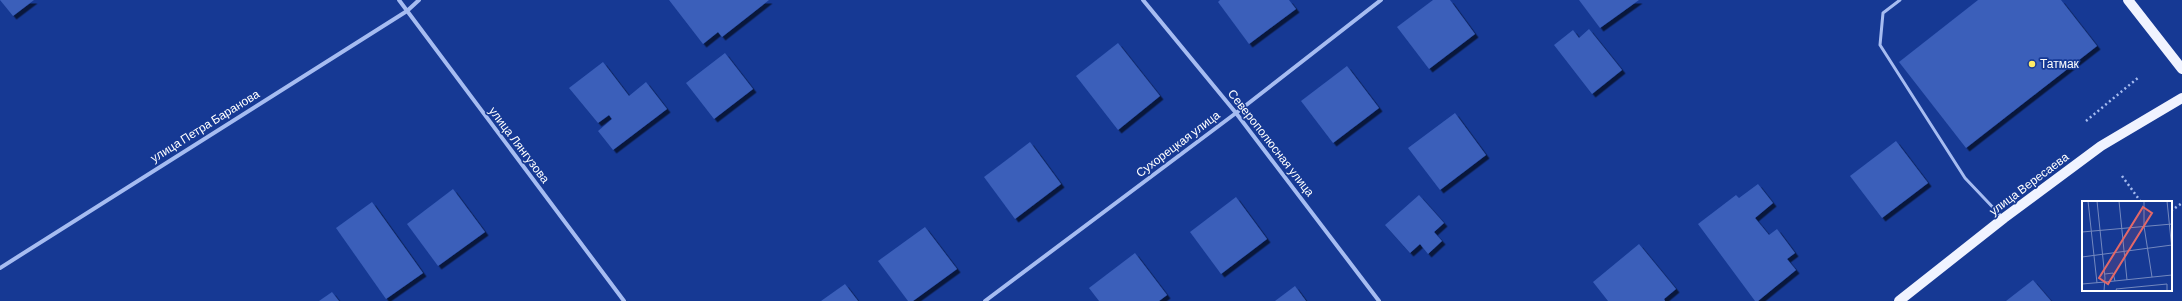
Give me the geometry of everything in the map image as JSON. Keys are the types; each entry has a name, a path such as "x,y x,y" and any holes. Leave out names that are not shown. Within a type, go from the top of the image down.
{"main road":[{"path":"2128,0 2182,68"},
{"name":"улица Вересаева","path":"1899,301 2004,218 2101,146 2182,98"}],"street":[{"name":"улица Лянгузова","path":"399,0 624,301"},
{"name":"улица Петра Баранова","path":"0,268 407,10 419,0"},
{"name":"Северополюсная улица","path":"1143,0 1236,113 1379,301"},
{"name":"Сухорецкая улица","path":"985,301 1236,113 1381,0"}],"lane":[{"path":"1900,0 1884,13 1880,45 1965,178 2004,218"}],"path":[{"path":"2086,121 2139,77"},
{"path":"2122,176 2140,201"},
{"path":"2172,210 2182,202"}],"building":[{"path":"0,0 34,0 13,16"},
{"path":"669,0 769,0 722,37 718,32 703,44"},
{"path":"1220,0 1289,0 1296,9 1249,44 1218,2"},
{"path":"1433,0 1450,0 1475,34 1429,69 1397,27"},
{"path":"1579,0 1639,0 1600,28"},
{"path":"1978,0 2061,0 2097,46 1966,148 1899,62"},
{"path":"1589,29 1622,70 1592,94 1554,45 1573,30 1579,38"},
{"path":"1118,43 1160,96 1118,130 1076,76"},
{"path":"725,53 753,89 714,119 686,83"},
{"path":"603,62 629,96 646,82 667,109 613,150 598,131 612,119 609,115 598,123 569,88"},
{"path":"1347,66 1379,108 1333,143 1301,101"},
{"path":"1455,113 1486,155 1440,190 1408,148"},
{"path":"1896,141 1928,183 1882,218 1850,176"},
{"path":"1030,142 1061,184 1015,219 984,177"},
{"path":"1758,184 1773,203 1755,218 1769,235 1777,229 1795,253 1787,259 1796,270 1758,301 1755,301 1698,224 1736,195 1739,198"},
{"path":"453,189 485,232 438,266 407,224"},
{"path":"1419,195 1444,223 1434,232 1442,241 1428,254 1420,244 1410,253 1385,225"},
{"path":"1236,197 1267,239 1221,274 1190,232"},
{"path":"372,202 423,273 386,299 336,228"},
{"path":"925,227 957,269 913,301 908,301 878,261"},
{"path":"1639,244 1676,289 1664,299 1665,301 1608,301 1593,282"},
{"path":"1135,253 1167,295 1159,301 1099,301 1089,288"},
{"path":"2033,280 2051,301 2006,301"},
{"path":"845,284 858,301 821,301"},
{"path":"1295,286 1306,301 1275,301"},
{"path":"332,292 339,301 319,301"}],"place":[{"name":"Татмак","path":"2032,64"}]}
